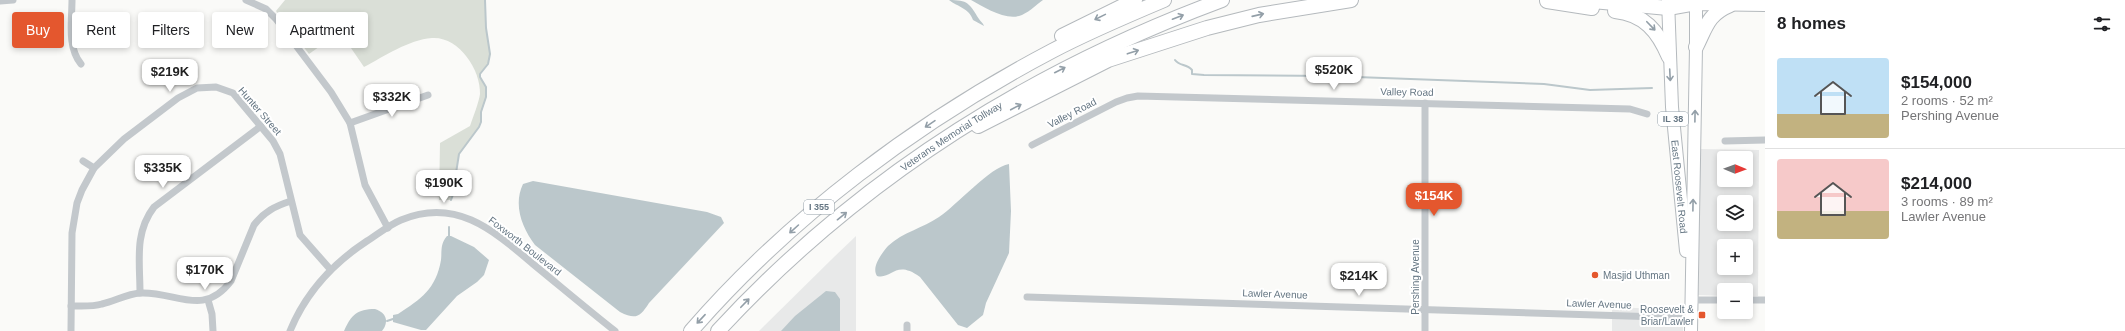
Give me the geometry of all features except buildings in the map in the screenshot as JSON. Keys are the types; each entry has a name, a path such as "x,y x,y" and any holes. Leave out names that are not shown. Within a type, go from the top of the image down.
{"highway":[{"path":"962,102 976,86 1015,62 1046,44 1135,0"},
{"name":"Veterans Memorial Tollway","path":"690,331 736,284 827,201 874,163 962,102 1052,51 1164,0"},
{"name":"Veterans Memorial Tollway","path":"718,331 751,297 826,228 878,185 930,148 1004,100 1055,72 1146,29 1222,0"},
{"path":"930,148 947,142 1108,60 1207,28 1244,18 1306,6 1351,0"},
{"path":"1541,0 1575,0"},
{"path":"1541,0 1634,14 1648,23 1654,30 1662,41 1669,57"},
{"path":"1582,0 1668,4 1696,2 1765,4"},
{"path":"1696,47 1712,16 1718,10 1733,4"}],"main road":[{"name":"East Roosevelt Road","path":"1691,331 1696,2"},
{"name":"East Roosevelt Road","path":"1668,4 1672,107 1691,300"}],"street":[{"path":"0,1 14,0"},
{"path":"72,0 72,44 73,51 81,64"},
{"path":"246,0 266,9 276,18 331,92 350,123 365,185 388,228"},
{"name":"Hunter Street","path":"71,331 72,233 74,217 82,190 94,168 124,138 178,98 197,88 216,87 233,93 273,141 280,154 300,235 330,269"},
{"path":"350,123 428,95"},
{"name":"Valley Road","path":"1032,145 1116,102 1138,96 1425,102 1630,109 1647,114"},
{"name":"Pershing Avenue","path":"1425,102 1425,331"},
{"path":"140,293 140,234 147,217 154,207 261,126"},
{"path":"1725,141 1765,140"},
{"path":"83,161 94,168"},
{"path":"71,306 100,305 140,293 163,295 187,301 208,300 225,289 231,281 254,225 260,217 277,206 291,201"},
{"name":"Foxworth Boulevard","path":"290,331 309,294 330,269 350,252 388,228 410,217 425,214 456,215 481,223 615,331"},
{"name":"Lawler Avenue","path":"1027,297 1691,318"},
{"path":"208,300 212,314 213,331"},
{"path":"1691,300 1717,300"},
{"path":"1753,300 1765,300"}],"shaded area":[{"path":"285,0 485,0 486,28 490,54 488,64 480,74 480,77 486,87 486,97 481,112 481,122 479,127 459,154 456,173 458,181 451,200 439,200 440,143 470,126 480,94 477,74 466,56 459,48 451,42 442,39 423,39 405,45 364,67 351,48 368,48 368,12 276,11"},
{"path":"949,0 964,2 970,6 984,26 973,20 966,10"},
{"path":"971,0 1043,0 1025,13 1013,17 1001,15"},
{"path":"304,48 317,48 309,54"},
{"path":"1700,149 1759,150 1758,296 1753,296 1753,283 1717,283 1717,296 1698,295"},
{"path":"1009,164 1011,211 1009,253 986,303 983,315 967,328 958,325 920,277 912,272 899,270 887,275 877,276 875,268 876,264 888,246 900,237 939,217 983,179 1001,167"},
{"path":"533,181 707,212 721,217 724,223 640,314 637,316 630,316 620,312 535,245 526,231 520,216 519,208 520,192 523,184"},
{"path":"447,236 451,236 474,247 489,260 484,275 477,282 457,296 426,330 393,322 393,315 398,314 414,303 431,286 439,270 442,245"},
{"path":"856,236 856,331 759,331 834,257"},
{"path":"826,291 835,292 840,299 840,331 781,331 795,316"},
{"path":"1612,307 1683,310 1683,331 1612,331"},
{"path":"375,309 382,313 386,318 386,324 382,331 344,331 349,321 355,314 364,310"}],"waterway":[{"path":"451,200 458,181 456,173 459,154 479,127 481,122 481,112 486,97 486,87 480,77 480,74 488,64 490,54 486,28 485,0"},
{"path":"1175,60 1190,68 1192,70 1192,74 1204,75 1329,76 1544,84 1590,90 1652,88"},
{"path":"449,227 449,236"},
{"path":"387,321 393,319"}],"place":[{"name":"Masjid Uthman","path":"1595,275"},
{"name":"Roosevelt & Briar/Lawler","path":"1702,315"}]}
